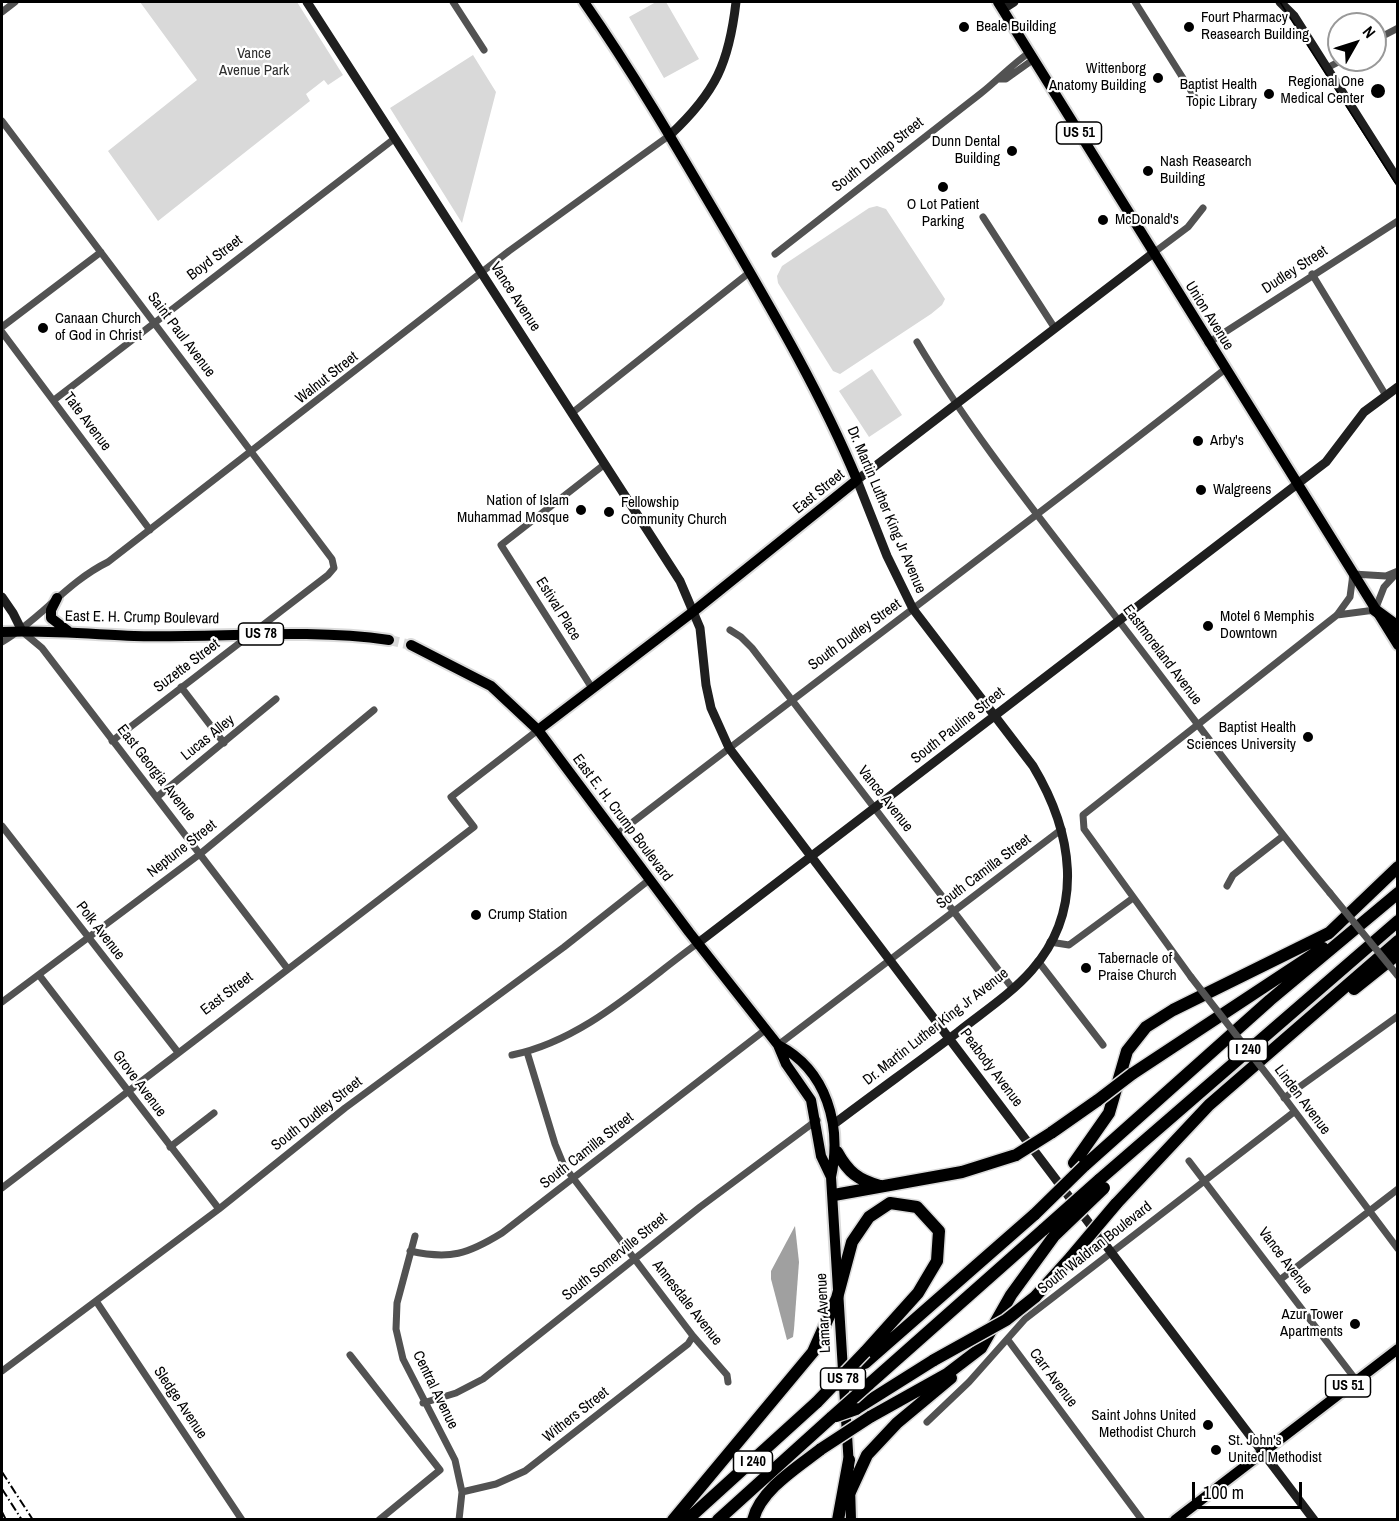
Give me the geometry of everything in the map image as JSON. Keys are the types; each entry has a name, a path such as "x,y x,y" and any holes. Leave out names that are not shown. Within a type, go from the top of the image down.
{"highway":[{"path":"1375,610 1398,627"},
{"path":"1079,1165 1109,1113 1127,1051 1146,1027 1173,1010 1329,933 1398,867"},
{"path":"1362,903 1398,876"},
{"name":"I 240","path":"687,1520 865,1358 980,1262 1079,1165 1342,938 1398,893"},
{"name":"I 240","path":"718,1520 868,1385 1049,1233 1160,1128 1398,921"},
{"path":"834,1194 962,1172 1016,1155 1305,958 1342,938"},
{"path":"832,1417 856,1409 934,1360 1006,1320 1035,1297 1116,1204 1209,1105 1398,941"},
{"path":"1294,1032 1398,954"},
{"path":"837,1152 846,1168 853,1174 885,1187"},
{"path":"673,1520 813,1352 837,1298 852,1242 869,1217 890,1203 917,1207 939,1231 937,1261 918,1293 865,1358"},
{"path":"850,1492 867,1455 981,1348 1049,1233"},
{"path":"753,1520 762,1501 772,1490 821,1449 870,1417 947,1374 981,1348"},
{"path":"838,1520 849,1460"}],"main road":[{"name":"Dr. Martin Luther King Jr Avenue","path":"584,2 670,135 750,273 828,413 857,480"},
{"name":"Union Avenue","path":"1000,5 1224,370 1398,645"},
{"name":"East Street","path":"538,730 694,611 857,480"},
{"path":"57,597 51,610 51,618 68,632"},
{"name":"East E. H. Crump Boulevard","path":"2,632 68,632 133,636 329,634 389,640"},
{"name":"East E. H. Crump Boulevard","path":"411,645 491,686 538,730 649,880 778,1045 786,1064 811,1100 817,1120 821,1156 831,1177"},
{"name":"East E. H. Crump Boulevard","path":"778,1045 797,1055 826,1094 834,1125 837,1152 831,1177"},
{"name":"Lamar Avenue","path":"831,1177 834,1194 837,1298 851,1520"},
{"name":"US 51","path":"1174,1520 1398,1349"}],"street":[{"path":"2,12 15,2"},
{"name":"Vance Avenue","path":"307,2 680,582 694,611"},
{"path":"453,2 484,50"},
{"path":"670,135 711,90 727,53 736,2"},
{"path":"1000,5 1014,2"},
{"path":"1136,2 1197,102"},
{"path":"1280,2 1294,16 1327,68"},
{"path":"1289,2 1294,16"},
{"name":"South Dunlap Street","path":"775,254 999,79 1006,79 1032,56"},
{"path":"1330,72 1398,180"},
{"name":"Saint Paul Avenue","path":"2,121 252,450 332,559 334,568"},
{"name":"Walnut Street","path":"2,642 22,631 57,597 150,530 576,201 605,184 670,135"},
{"name":"Boyd Street","path":"54,400 394,139"},
{"name":"East Street","path":"857,480 1054,327 1188,227 1203,208"},
{"path":"983,217 1054,327"},
{"name":"Dudley Street","path":"1208,344 1312,274 1398,221"},
{"path":"2,327 101,252"},
{"path":"572,413 750,273"},
{"path":"1312,274 1385,394"},
{"name":"Tate Avenue","path":"2,332 150,530"},
{"name":"Eastmoreland Avenue","path":"917,342 954,404 1037,516 1283,836 1398,976"},
{"name":"South Dudley Street","path":"616,835 791,700 1037,516 1224,370"},
{"name":"South Pauline Street","path":"512,1055 527,1052 576,1032 698,943 1326,462 1364,412 1385,394 1398,387"},
{"name":"Estival Place","path":"592,688 501,545 605,464"},
{"name":"Dr. Martin Luther King Jr Avenue","path":"834,1125 1013,989 1038,961 1050,942 1062,913 1067,884 1062,829 1055,804 1038,775 913,609 887,556 857,480"},
{"name":"Suzette Street","path":"112,741 334,568"},
{"path":"1196,724 1336,615 1350,597 1353,574 1386,576 1398,572"},
{"path":"1336,615 1375,610 1384,587 1398,572"},
{"name":"East Georgia Avenue","path":"2,597 22,631 42,648 287,968"},
{"name":"Peabody Avenue","path":"694,611 700,628 711,708 729,748 1314,1520"},
{"name":"Vance Avenue","path":"730,630 747,642 1013,989"},
{"path":"181,687 224,743"},
{"name":"Lucas Alley","path":"157,797 276,699"},
{"name":"Neptune Street","path":"2,1002 200,854 374,710"},
{"name":"Linden Avenue","path":"1196,724 1083,815 1081,822 1133,898 1398,1249"},
{"name":"East Street","path":"2,1188 177,1051 474,827 451,797 538,730"},
{"name":"Polk Avenue","path":"2,826 177,1051"},
{"name":"South Camilla Street","path":"778,1045 1062,829"},
{"path":"1227,886 1233,875 1283,836"},
{"name":"South Dudley Street","path":"2,1371 219,1209 345,1108 564,947 649,880"},
{"path":"1050,942 1069,945 1133,898"},
{"path":"1038,961 1103,1046"},
{"name":"Grove Avenue","path":"39,975 219,1209"},
{"path":"1284,1098 1398,1016"},
{"name":"South Camilla Street","path":"410,1251 447,1257 480,1247 573,1179 765,1030"},
{"name":"Annesdale Avenue","path":"527,1052 555,1144 573,1179 693,1336 727,1375 728,1382"},
{"name":"South Waldran Boulevard","path":"927,1422 1008,1340 1025,1319 1294,1112"},
{"path":"170,1147 214,1113"},
{"name":"South Somerville Street","path":"423,1403 456,1393 483,1379 700,1207 817,1120"},
{"name":"Vance Avenue","path":"1189,1161 1356,1380"},
{"path":"1281,1279 1398,1189"},
{"name":"Central Avenue","path":"415,1236 397,1304 396,1329 402,1359 423,1403 455,1460 462,1492 459,1520"},
{"name":"Sledge Avenue","path":"96,1301 242,1520"},
{"name":"Withers Street","path":"462,1492 496,1484 525,1471 688,1344 693,1336"},
{"name":"Carr Avenue","path":"1008,1340 1142,1520"},
{"path":"350,1355 440,1470 379,1520"}],"green space":[{"name":"Vance Avenue Park","path":"140,2 297,2 343,75 328,85 324,80 306,94 310,101 158,221 108,151 197,80"},
{"path":"656,2 666,2 699,59 664,78 629,17"},
{"path":"473,55 496,92 462,223 390,108"},
{"path":"877,206 886,209 945,299 942,305 931,314 840,374 833,371 778,283 777,276 782,266 869,208"},
{"path":"872,369 902,415 869,437 839,391"}],"shaded area":[{"path":"795,1226 799,1262 793,1337 787,1340 771,1279 771,1271"}],"tunnel":[{"path":"389,640 411,645"}],"tram line":[{"path":"1280,2 1398,187"}],"railway":[{"path":"2,1472 33,1520"},
{"path":"2,1489 22,1520"},
{"path":"2,1512 6,1520"}],"place":[{"name":"Beale Building","path":"964,27"},
{"name":"Fourt Pharmacy Reasearch Building","path":"1189,27"},
{"name":"Wittenborg Anatomy Building","path":"1158,78"},
{"name":"Regional One Medical Center","path":"1378,91"},
{"name":"Baptist Health Topic Library","path":"1269,94"},
{"name":"Dunn Dental Building","path":"1012,151"},
{"name":"Nash Reasearch Building","path":"1148,171"},
{"name":"O Lot Patient Parking","path":"943,187"},
{"name":"McDonald's","path":"1103,220"},
{"name":"Canaan Church of God in Christ","path":"43,328"},
{"name":"Arby's","path":"1198,441"},
{"name":"Walgreens","path":"1201,490"},
{"name":"Nation of Islam Muhammad Mosque","path":"581,510"},
{"name":"Fellowship Community Church","path":"609,512"},
{"name":"Motel 6 Memphis Downtown","path":"1208,626"},
{"name":"Baptist Health Sciences University","path":"1308,737"},
{"name":"Crump Station","path":"476,915"},
{"name":"Tabernacle of Praise Church","path":"1086,968"},
{"name":"Azur Tower Apartments","path":"1355,1324"},
{"name":"Saint Johns United Methodist Church","path":"1208,1425"},
{"name":"St. John's United Methodist","path":"1216,1450"}]}
